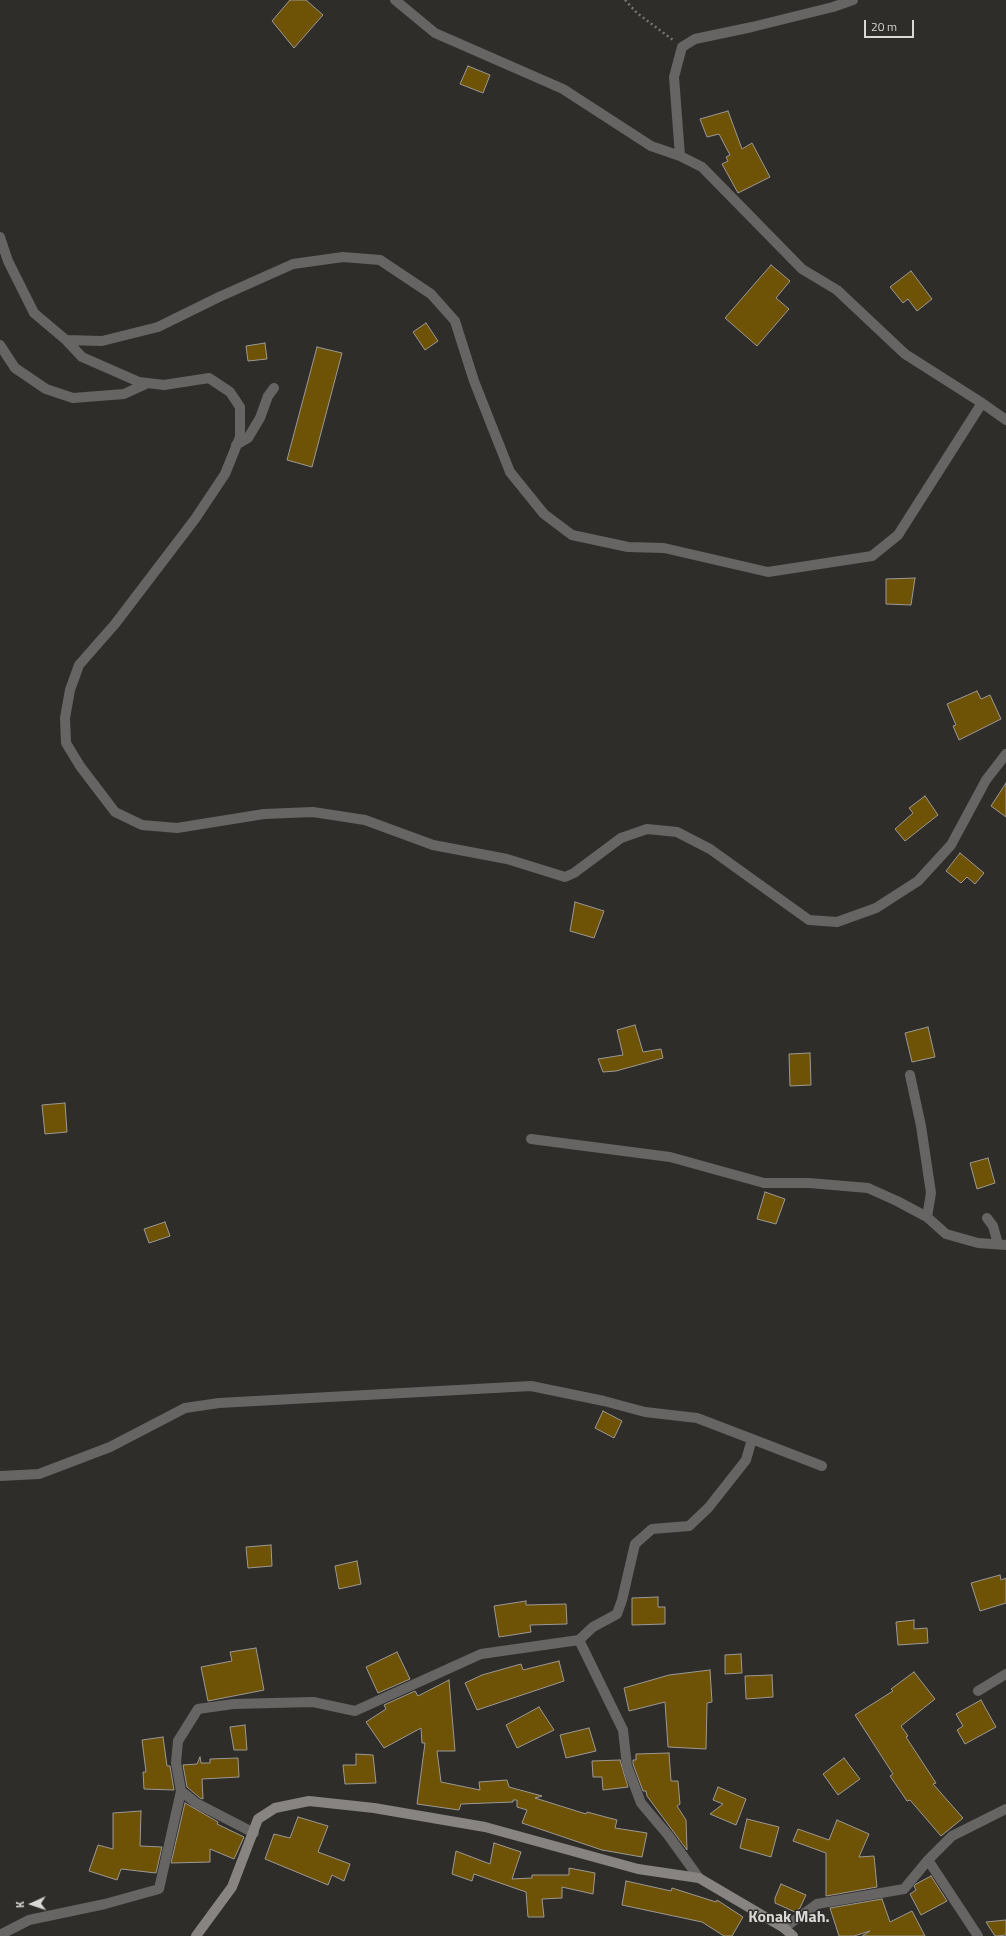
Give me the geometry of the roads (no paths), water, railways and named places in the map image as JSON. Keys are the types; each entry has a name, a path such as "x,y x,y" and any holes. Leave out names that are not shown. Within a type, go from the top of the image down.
{"main road":[{"path":"196,1936 232,1886 254,1833 258,1819 275,1808 309,1801 374,1808 485,1827 638,1869 699,1878 784,1928 793,1936"}],"street":[{"path":"395,0 435,33 563,89 651,146 680,156 702,167 802,269 837,290 905,354 1006,420"},
{"path":"680,156 674,78 682,48 695,39 789,18 833,7 853,0"},
{"path":"0,237 8,261 34,313 66,340 82,357 139,382 164,385 209,378 230,392 240,407 240,437 225,474 195,519 115,624 79,665 70,690 65,718 66,743 80,766 115,812 142,825 177,828 264,814 313,812 365,820 433,845 507,859 565,876 574,872 622,838 647,829 677,832 710,849 809,920 837,922 876,908 918,881 952,845 986,780 1006,754"},
{"path":"66,340 102,341 158,327 292,264 343,257 380,260 431,294 455,321 474,381 510,472 544,514 572,535 628,547 664,548 768,572 872,556 898,535 982,403"},
{"path":"0,345 15,368 46,389 73,398 124,394 148,383"},
{"path":"236,445 248,438 260,418 268,396 274,388"},
{"path":"910,1074 921,1126 931,1193 927,1217"},
{"path":"531,1139 670,1157 764,1183 809,1183 868,1188 897,1200 927,1217 946,1234 978,1243 1002,1245"},
{"path":"987,1218 993,1226 1002,1245"},
{"path":"0,1476 40,1474 110,1447 185,1408 226,1402 531,1386 604,1401 644,1412 697,1418 822,1466"},
{"path":"0,1935 29,1920 105,1904 159,1889 181,1791 176,1763 178,1741 198,1709 233,1704 313,1702 355,1711 481,1654 579,1640 593,1627 617,1614 636,1544 652,1529 690,1526 709,1507 746,1460 752,1439"},
{"path":"579,1640 623,1730 627,1766 641,1803 668,1835 699,1878"},
{"path":"978,1691 1006,1674"},
{"path":"181,1791 196,1803 254,1833"},
{"path":"784,1928 817,1904 904,1889 928,1860 952,1836 1006,1809"},
{"path":"928,1860 978,1936"}],"district":[{"name":"Konak Mah.","path":"789,1918"}]}
